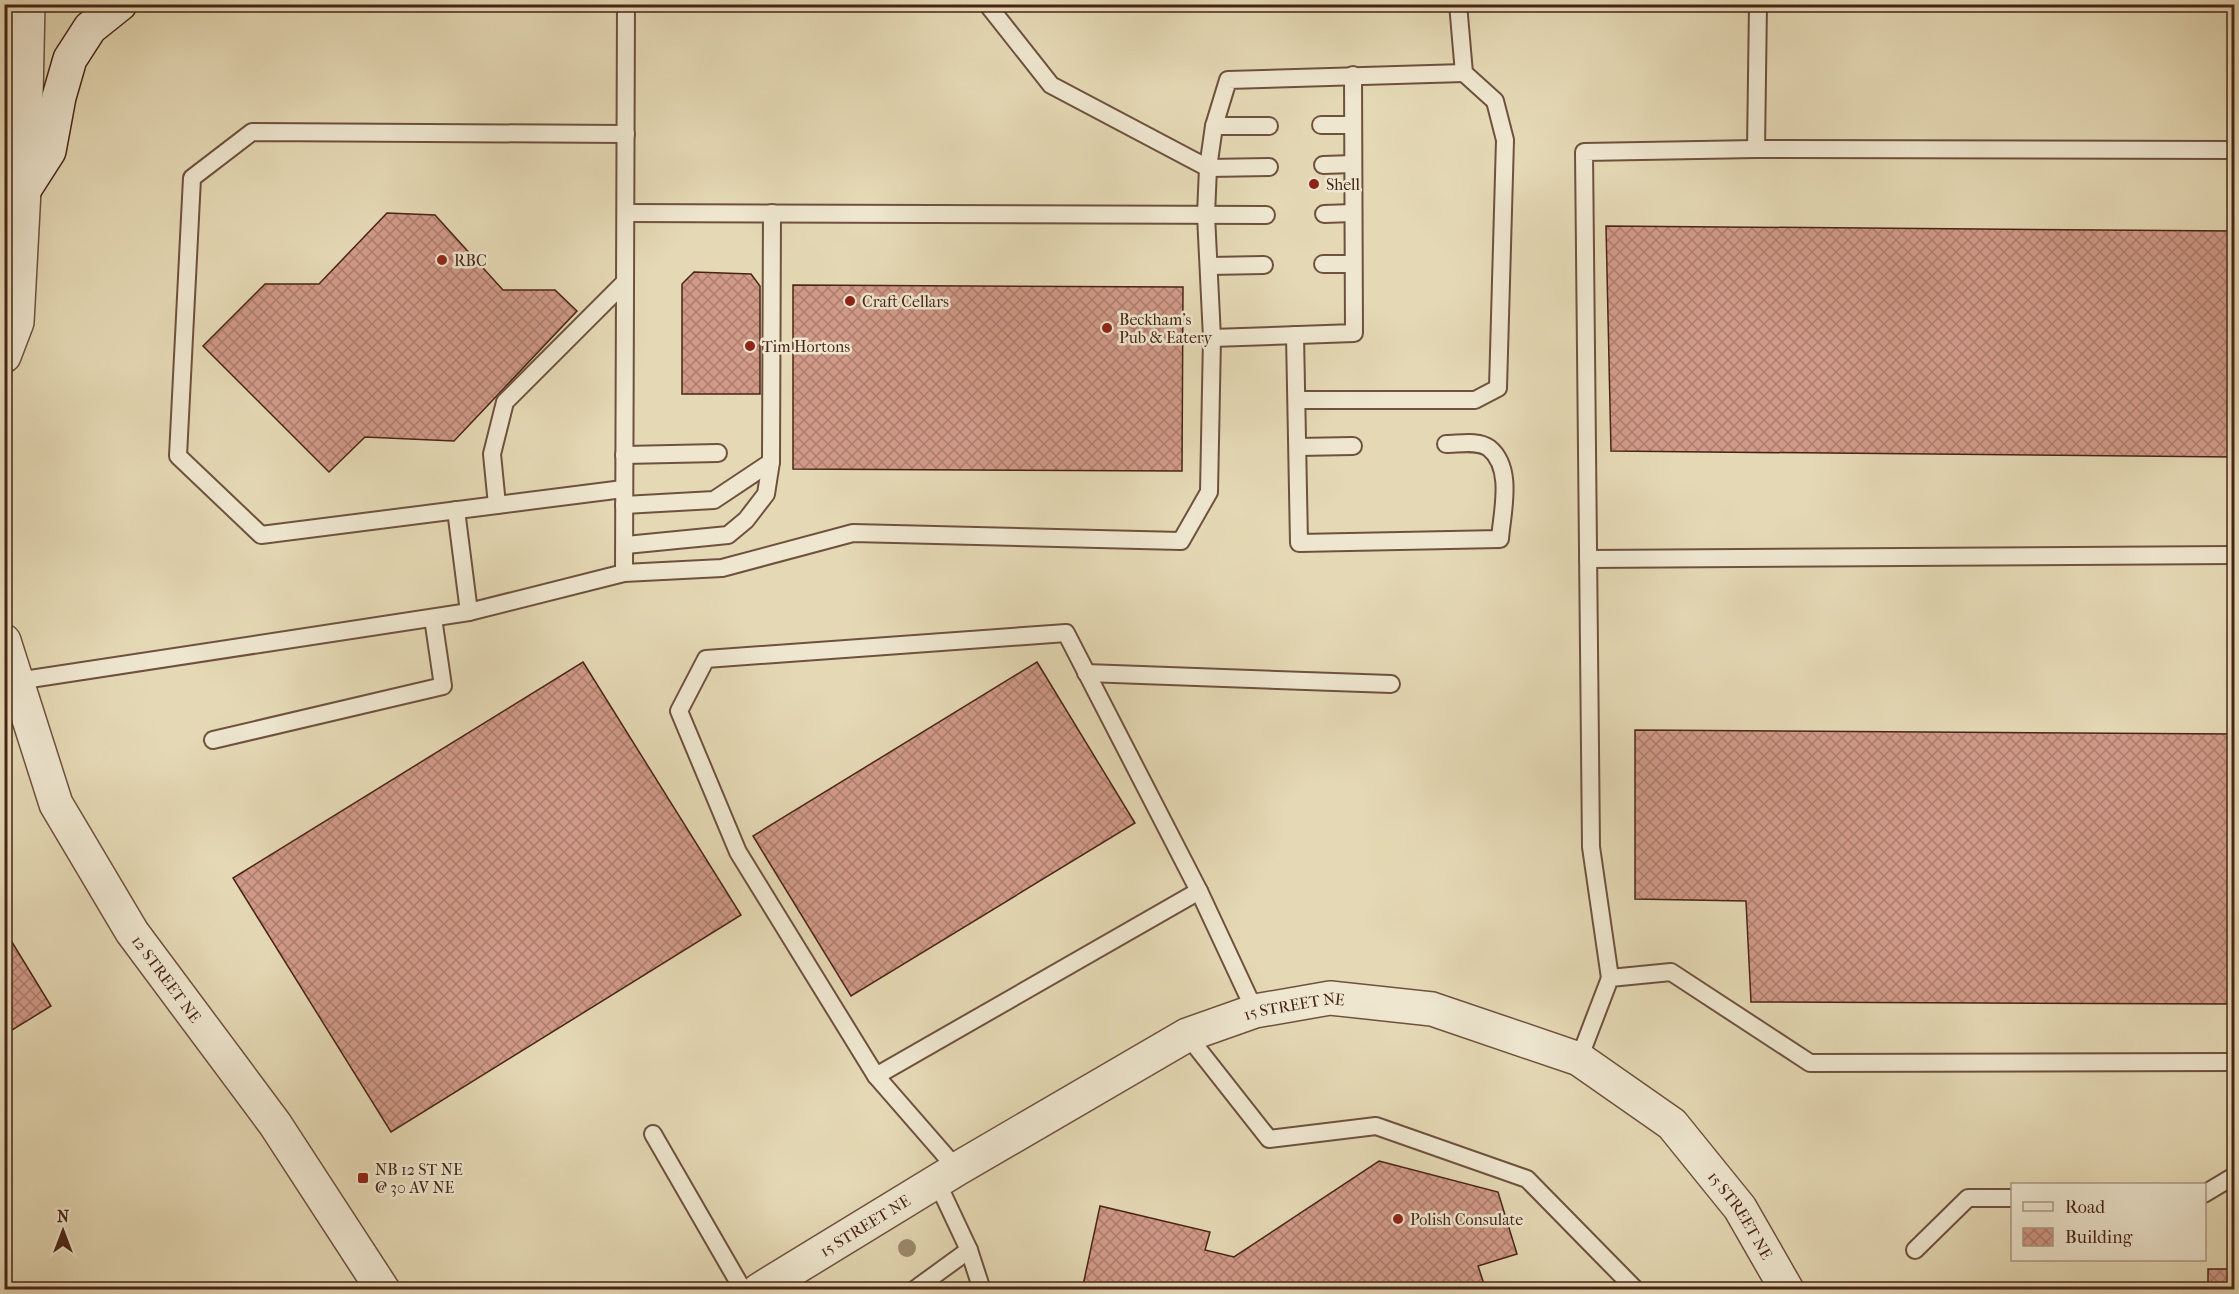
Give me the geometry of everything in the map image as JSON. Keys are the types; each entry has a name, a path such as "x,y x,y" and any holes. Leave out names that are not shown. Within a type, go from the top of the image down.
{"street":[{"path":"4,356 16,322 24,190 28,4"},
{"path":"24,190 49,151 59,97 70,59 90,28 120,4"},
{"name":"12 STREET NE","path":"4,641 56,804 132,932 275,1124 383,1290"},
{"name":"15 STREET NE","path":"759,1290 947,1175 1187,1035 1256,1011 1330,998 1432,1009 1579,1059 1672,1124 1740,1208 1787,1290"}],"lane":[{"path":"624,573 626,545 623,497 626,4"},
{"path":"987,4 1051,85 1208,168 1269,166"},
{"path":"1297,400 1475,400 1498,388 1505,140 1495,102 1464,73 1458,4"},
{"path":"1756,149 1758,4"},
{"path":"16,681 469,612 624,573 722,568 853,533 1181,541 1209,492 1212,338 1206,215 1208,168 1214,126 1228,80 1464,73"},
{"path":"1212,338 1354,333 1353,75"},
{"path":"1321,125 1353,125"},
{"path":"1214,126 1269,126"},
{"path":"626,134 252,132 192,178 178,456 261,535 497,505 623,497 714,500 771,462"},
{"path":"1579,1059 1610,978 1591,847 1584,152 1756,149 2235,150"},
{"path":"1323,165 1353,164"},
{"path":"626,213 1266,215"},
{"path":"626,545 728,535 746,520 766,494 771,462 772,213"},
{"path":"1324,214 1353,213"},
{"path":"1323,264 1353,264"},
{"path":"1209,266 1264,265"},
{"path":"497,505 492,454 505,402 626,282"},
{"path":"1295,335 1299,543 1500,539 1505,472 1489,448 1476,443 1446,444"},
{"path":"1298,447 1353,446"},
{"path":"624,455 718,453"},
{"path":"456,510 469,612"},
{"path":"1588,559 2235,555"},
{"path":"213,740 443,686 433,618"},
{"path":"982,1290 947,1175 876,1076 738,852 679,711 706,658 1066,633 1199,891 1256,1011"},
{"path":"1086,673 1390,684"},
{"path":"876,1076 1199,891"},
{"path":"1610,978 1671,972 1810,1064 2235,1062"},
{"path":"1187,1035 1269,1139 1376,1126 1527,1179 1636,1290"},
{"path":"653,1134 743,1290"},
{"path":"2206,1193 2235,1176"},
{"path":"1915,1250 1968,1198 2011,1198"},
{"path":"914,1290 969,1250"}],"building":[{"path":"387,213 435,215 503,290 555,290 577,311 454,441 365,437 329,472 203,346 265,284 319,284"},
{"path":"1606,226 2234,231 2234,457 1611,451"},
{"path":"694,272 751,274 760,286 760,394 682,394 682,284"},
{"path":"793,285 1183,287 1182,471 793,469"},
{"path":"583,662 741,915 391,1132 233,878"},
{"path":"1037,662 1135,823 851,996 753,836"},
{"path":"1635,730 2234,734 2234,1004 1751,1002 1746,901 1635,899"},
{"path":"4,929 51,1006 4,1035"},
{"name":"Polish Consulate","path":"1379,1161 1498,1192 1517,1254 1478,1266 1486,1290 1082,1290 1100,1206 1210,1232 1205,1250 1234,1257"},
{"path":"2208,1269 2234,1269 2234,1290 2208,1290"}],"place":[{"name":"Shell","path":"1314,184"},
{"name":"RBC","path":"442,260"},
{"name":"Craft Cellars","path":"850,301"},
{"name":"Beckham's Pub & Eatery","path":"1107,328"},
{"name":"Tim Hortons","path":"750,346"},
{"name":"NB 12 ST NE @ 30 AV NE","path":"363,1178"},
{"name":"Polish Consulate","path":"1398,1219"}]}
